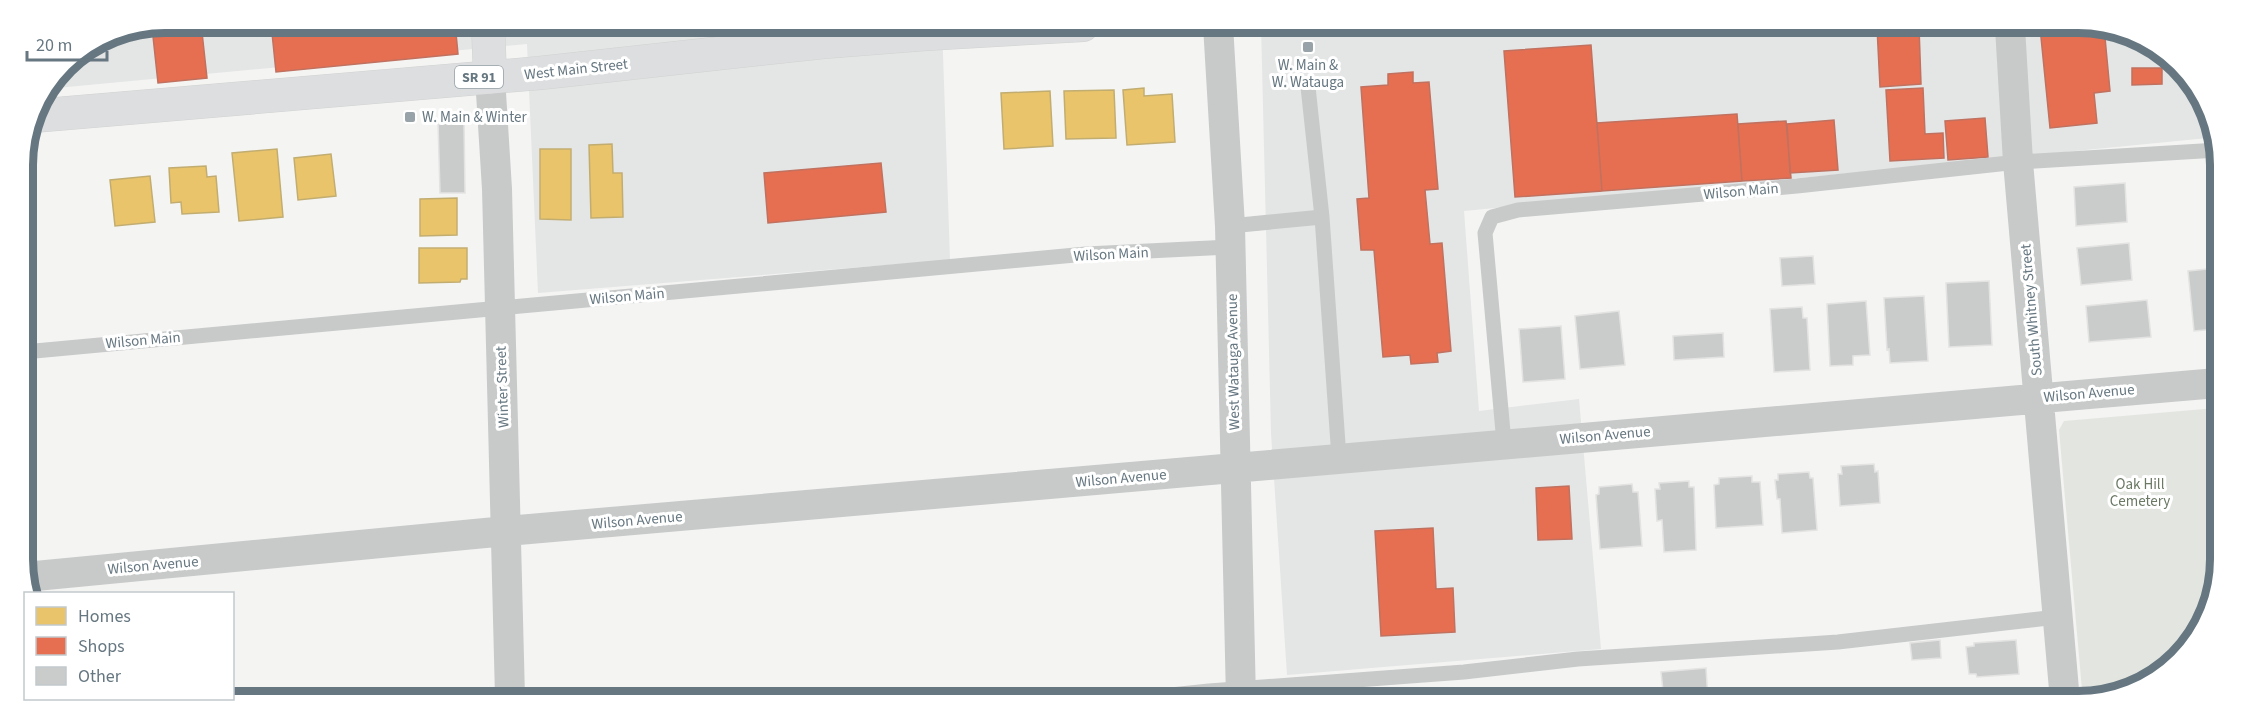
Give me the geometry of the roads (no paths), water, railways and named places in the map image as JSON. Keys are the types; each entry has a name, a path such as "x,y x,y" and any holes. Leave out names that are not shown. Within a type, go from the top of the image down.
{"main road":[{"path":"488,33 490,76"},
{"name":"West Main Street","path":"43,115 490,76 834,41 958,33"}],"street":[{"name":"West Watauga Avenue","path":"1218,33 1230,237 1241,691"},
{"name":"South Whitney Street","path":"2010,33 2018,162 2064,691"},
{"name":"Winter Street","path":"490,76 497,189 510,691"},
{"name":"Wilson Avenue","path":"34,576 506,531 2210,384"}],"lane":[{"path":"1308,87 1322,217 1339,458"},
{"name":"Wilson Main","path":"1504,443 1485,233 1492,217 1518,210 1797,186 2018,162 2209,151"},
{"name":"Wilson Main","path":"33,351 1086,254 1230,237 1322,217"},
{"path":"1271,691 1578,658 1838,642 2057,617"}],"place":[{"name":"W. Main & W. Watauga","path":"1308,47"},
{"name":"W. Main & Winter","path":"410,117"}],"park label":[{"name":"Oak Hill Cemetery","path":"2140,492"}]}
